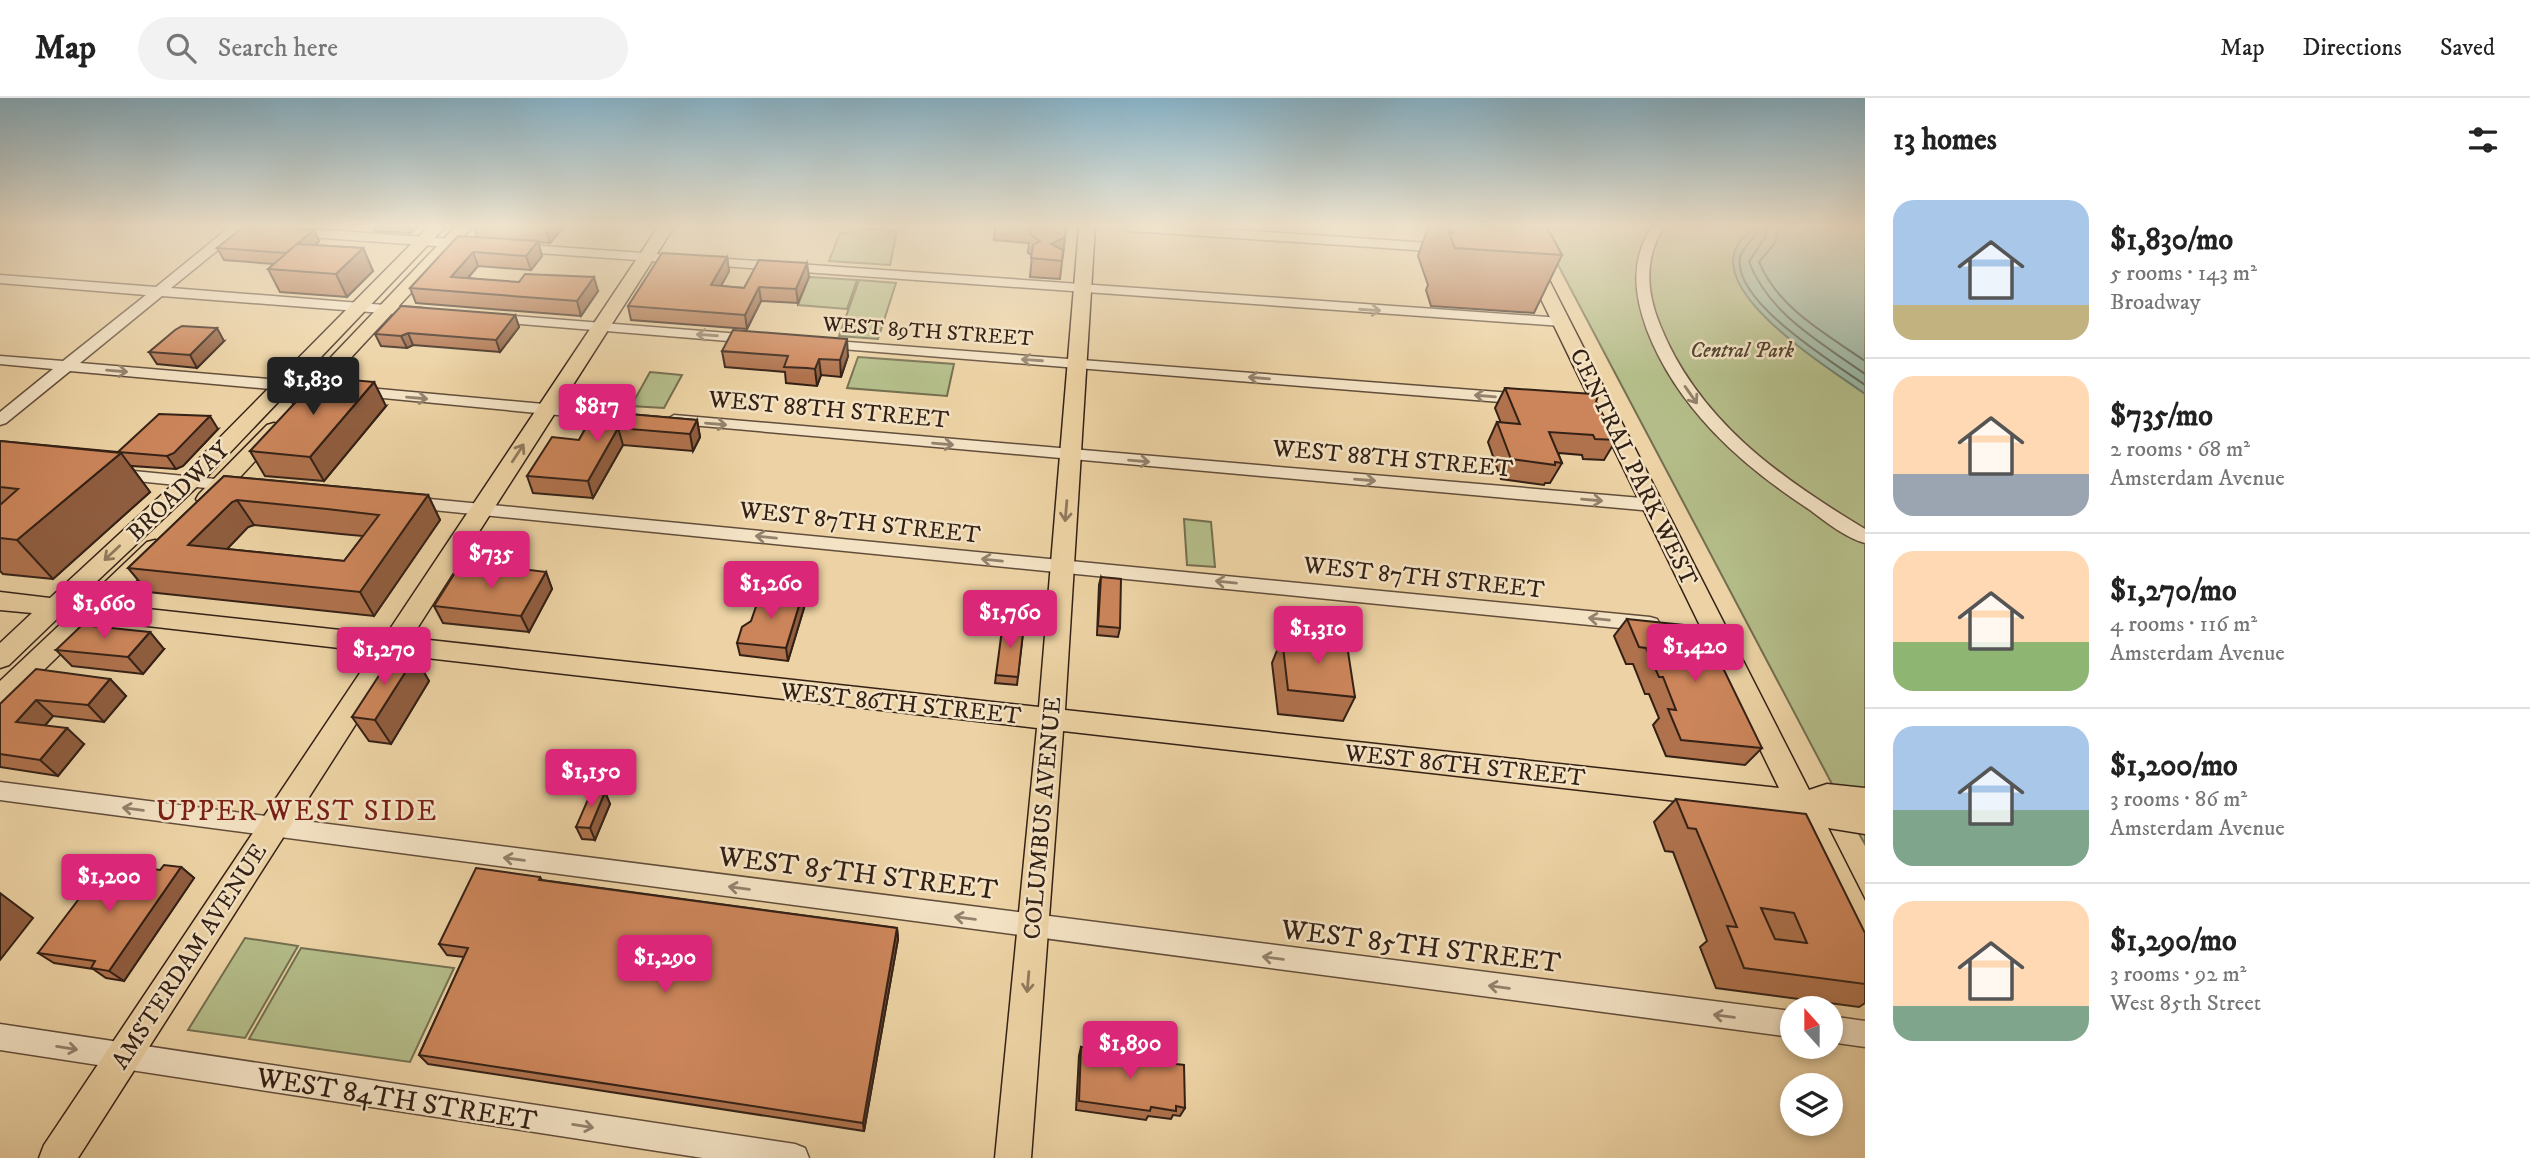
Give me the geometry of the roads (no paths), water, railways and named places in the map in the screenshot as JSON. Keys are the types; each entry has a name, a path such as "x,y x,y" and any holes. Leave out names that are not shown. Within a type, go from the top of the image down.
{"main road":[{"name":"BROADWAY","path":"0,658 190,481 359,307 393,276"},
{"name":"BROADWAY","path":"194,511 386,310 409,276"},
{"name":"AMSTERDAM AVENUE","path":"57,1158 633,276"},
{"name":"COLUMBUS AVENUE","path":"1013,1158 1071,455 1083,276"},
{"name":"CENTRAL PARK WEST","path":"1539,276 1653,505 1705,629 1802,804 1865,933"},
{"name":"BROADWAY","path":"0,697 176,529"},
{"name":"WEST 86TH STREET","path":"0,601 1802,804"},
{"path":"1802,804 1827,796 1865,800"},
{"path":"1802,804 1838,819 1865,822"}],"street":[{"path":"0,420 178,276"},
{"path":"911,276 1562,322"},
{"path":"1643,276 1643,296 1661,347 1688,391 1719,429 1759,465 1806,500 1865,537"},
{"path":"0,279 432,313"},
{"path":"472,316 769,340"},
{"name":"WEST 89TH STREET","path":"810,343 1539,401"},
{"path":"0,360 637,417"},
{"path":"1580,404 1602,405"},
{"name":"WEST 88TH STREET","path":"664,419 1653,505"},
{"path":"93,472 258,488"},
{"name":"WEST 87TH STREET","path":"389,500 1670,625"},
{"name":"WEST 85TH STREET","path":"0,791 1780,1022"},
{"path":"1843,1031 1865,1034"},
{"name":"WEST 84TH STREET","path":"0,1037 795,1158"}],"water":[{"path":"1737,276 1865,276 1865,394 1793,342 1766,318 1745,294"}],"district":[{"name":"UPPER WEST SIDE","path":"297,810"}],"park label":[{"name":"Central Park","path":"1742,350"}]}
